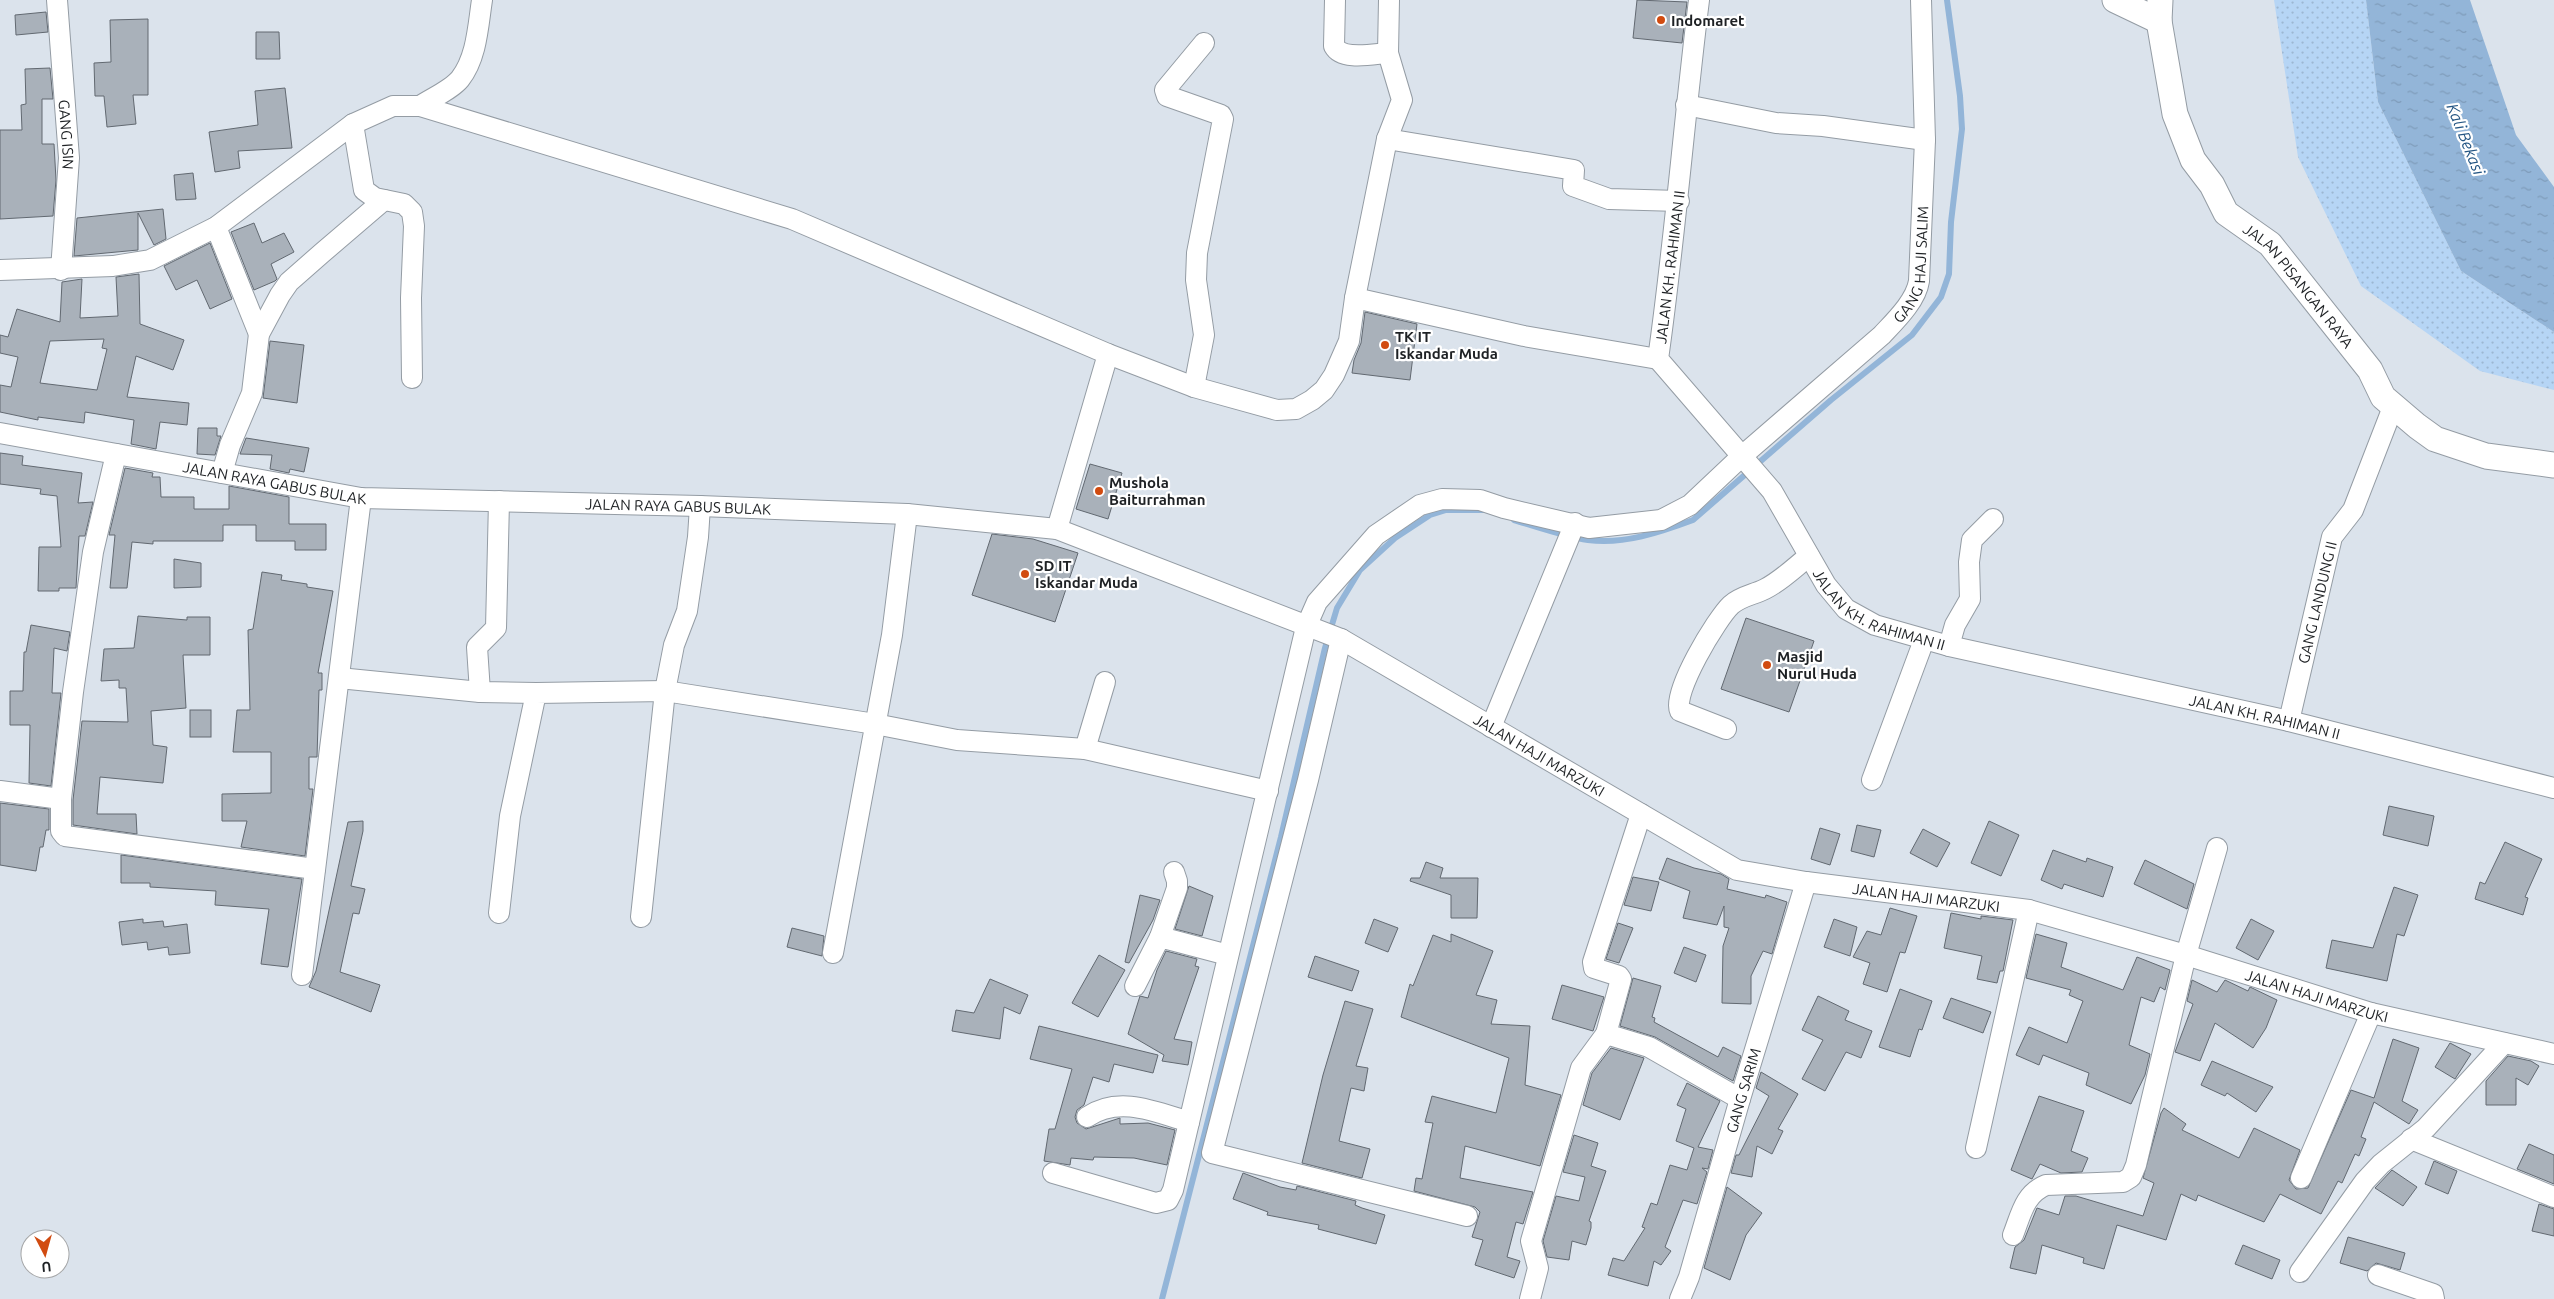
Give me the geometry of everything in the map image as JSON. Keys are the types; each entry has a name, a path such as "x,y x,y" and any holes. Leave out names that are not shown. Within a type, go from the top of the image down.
{"street":[{"name":"GANG ISIN","path":"56,0 69,158 62,270"},
{"path":"420,106 459,80 468,66 476,44 482,0"},
{"path":"1335,0 1334,46 1337,52 1344,55 1388,53"},
{"path":"0,270 62,270 113,266 150,260 216,227 352,124 393,106 420,106 792,219 1108,354 1194,387 1277,410 1296,409 1312,400 1324,390 1334,375 1349,341 1354,298 1387,139 1402,100 1388,53 1389,0"},
{"name":"JALAN KH. RAHIMAN II","path":"1699,0 1686,105 1679,201 1658,359 1764,482 1826,585 1846,609 1875,625 1924,640 2289,722 2554,788"},
{"name":"GANG HAJI SALIM","path":"1053,1173 1156,1203 1165,1202 1173,1190 1306,627 1317,602 1376,535 1420,505 1442,499 1480,500 1504,508 1575,523 1589,528 1661,520 1690,505 1742,456 1882,335 1898,318 1915,292 1919,281 1925,140 1921,0"},
{"path":"2115,0 2160,10"},
{"name":"JALAN PISANGAN RAYA","path":"2160,10 2175,114 2193,160 2212,185 2226,213 2270,244 2290,267 2370,370 2383,397 2435,439 2486,456 2554,465"},
{"path":"1194,387 1204,335 1196,280 1197,253 1222,120 1221,115 1168,96 1165,90 1204,43"},
{"path":"1686,105 1776,123 1823,126 1925,140"},
{"path":"352,124 364,190 369,195 409,207 414,220 412,378"},
{"path":"1387,139 1574,170 1573,186 1609,200 1679,201"},
{"path":"222,474 230,445 251,399 259,334 280,295 289,282 384,200"},
{"path":"216,227 259,334"},
{"path":"1354,298 1524,336 1658,359"},
{"path":"1057,529 1108,354"},
{"name":"GANG LANDUNG II","path":"2289,722 2332,537 2353,510 2393,407"},
{"name":"JALAN RAYA GABUS BULAK","path":"0,433 361,498 700,506 907,514 1057,529 1341,640"},
{"path":"116,454 93,552 73,692 61,799 60,828 65,836 315,869"},
{"path":"302,975 361,498"},
{"path":"480,692 477,647 496,628 499,501"},
{"path":"641,918 665,691 674,645 687,611 698,537 700,506"},
{"path":"833,953 892,635 907,514"},
{"path":"1949,646 1956,625 1970,599 1971,575 1969,562 1972,540 1994,519"},
{"path":"1491,727 1575,523"},
{"path":"1726,729 1680,711 1678,703 1686,681 1708,637 1730,606 1742,597 1766,589 1809,556"},
{"path":"1341,640 1308,780 1212,1153 1467,1216"},
{"name":"JALAN HAJI MARZUKI","path":"1341,640 1737,870 1806,882 2029,910 2186,955 2370,1013 2554,1054"},
{"path":"1872,780 1924,640"},
{"path":"339,678 480,692 665,691 875,724 957,740 1085,749 1268,791"},
{"path":"1085,749 1105,682"},
{"path":"499,913 510,816 536,693"},
{"path":"0,791 61,799"},
{"path":"1530,1299 1538,1268 1531,1247 1534,1232 1581,1068 1606,1034 1621,979 1619,976 1594,968 1592,962 1641,814"},
{"path":"2014,1235 2027,1198 2046,1185 2123,1182 2131,1177 2136,1165 2186,955 2217,848"},
{"path":"1135,986 1160,937 1178,885 1174,872"},
{"name":"GANG SARIM","path":"1680,1299 1689,1277 1740,1099 1806,882"},
{"path":"1976,1148 2029,910"},
{"path":"1160,937 1228,955"},
{"path":"2300,1178 2370,1013"},
{"path":"1606,1034 1648,1048 1740,1099"},
{"path":"2300,1272 2365,1182 2381,1164 2426,1128 2504,1044"},
{"path":"1087,1117 1104,1108 1129,1106 1189,1122"},
{"path":"2411,1139 2554,1197"},
{"path":"2378,1275 2426,1290 2433,1294 2434,1299"}],"shaded area":[{"path":"2274,0 2366,0 2378,102 2461,271 2554,332 2554,390 2480,371 2361,286 2298,157"}],"water":[{"name":"Kali Bekasi","path":"2366,0 2470,0 2516,135 2554,187 2554,332 2461,271 2378,102"}],"building":[{"name":"Indomaret","path":"1637,0 1687,2 1682,43 1633,38"},
{"path":"46,12 48,32 16,35 15,15"},
{"path":"148,19 148,95 133,95 136,124 107,127 104,96 95,96 94,63 111,62 110,20"},
{"path":"256,32 279,32 280,59 256,59"},
{"path":"50,68 53,99 42,99 42,144 54,144 56,180 53,216 0,219 0,130 22,130 21,105 26,104 25,69"},
{"path":"285,88 292,148 238,151 240,168 215,172 209,132 258,125 255,91"},
{"path":"193,173 196,199 176,200 174,175"},
{"path":"163,209 166,239 154,245 138,213 138,250 74,256 77,218"},
{"path":"254,223 262,243 284,233 294,252 271,264 277,279 275,281 254,290 231,232"},
{"path":"210,243 232,299 210,309 197,280 176,290 164,266"},
{"path":"139,274 140,324 184,340 173,370 136,356 127,397 189,403 187,425 160,422 156,449 131,444 134,420 85,412 84,423 38,417 38,420 0,412 0,385 11,387 18,357 0,353 0,335 8,337 17,309 60,322 62,282 82,279 80,318 118,316 116,277","holes":["104,339 102,348 107,349 97,390 40,383 50,341"]},
{"name":"TK IT Iskandar Muda","path":"1365,312 1417,324 1410,380 1352,373 1354,360 1361,343"},
{"path":"270,341 304,345 297,403 263,398"},
{"path":"198,428 217,428 217,436 221,436 215,455 197,454"},
{"path":"246,438 309,448 304,472 290,469 289,473 270,469 272,455 240,454"},
{"path":"0,453 23,456 22,465 82,473 78,503 93,502 85,536 79,536 76,588 59,588 59,591 38,591 39,547 61,547 57,496 40,494 41,489 0,484"},
{"name":"Mushola Baiturrahman","path":"1090,464 1122,473 1108,519 1076,509"},
{"path":"125,468 153,473 152,477 160,477 161,497 194,497 194,509 229,509 229,486 289,497 289,524 326,524 326,550 295,550 295,541 256,541 256,525 223,525 223,541 153,541 153,544 132,542 127,588 110,588 115,535 109,535"},
{"name":"SD IT Iskandar Muda","path":"992,534 1033,539 1078,553 1055,622 972,595"},
{"path":"174,559 201,563 201,587 174,588"},
{"path":"262,572 282,575 281,580 307,584 307,587 333,591 318,673 322,673 322,690 319,690 317,757 309,757 309,789 313,789 305,856 241,847 247,821 222,821 222,794 271,793 271,752 233,752 237,710 250,710 248,630 253,629"},
{"path":"138,616 187,620 187,617 210,617 210,655 183,655 186,708 151,711 153,745 167,747 163,783 100,777 97,814 136,814 137,834 73,825 73,800 82,721 128,722 126,688 119,688 119,680 101,681 104,649 134,648"},
{"name":"Masjid Nurul Huda","path":"1746,618 1814,641 1789,712 1721,689"},
{"path":"31,625 70,632 67,651 54,648 52,693 61,693 51,786 29,783 30,725 10,725 10,691 23,691 24,652 26,652"},
{"path":"190,710 211,710 211,737 190,737"},
{"path":"0,803 49,809 49,830 46,830 43,847 40,847 36,871 0,865"},
{"path":"2389,806 2434,816 2428,846 2383,835"},
{"path":"363,821 363,831 351,886 365,889 359,914 353,913 340,972 380,985 371,1012 309,987 316,971 348,822"},
{"path":"1989,821 2019,835 2001,876 1971,863"},
{"path":"1857,825 1881,830 1874,857 1851,851"},
{"path":"1820,828 1840,834 1830,865 1811,859"},
{"path":"1923,829 1950,843 1937,867 1910,853"},
{"path":"2505,842 2542,859 2525,897 2528,898 2523,915 2475,899 2480,882 2485,884"},
{"path":"2053,850 2086,862 2087,858 2113,867 2103,897 2064,884 2062,889 2041,880"},
{"path":"121,855 302,879 288,967 261,964 269,909 215,905 216,891 150,887 150,883 121,883"},
{"path":"1667,858 1694,868 1721,874 1729,879 1727,889 1765,898 1766,895 1787,902 1772,954 1763,951 1751,976 1751,1004 1722,1003 1723,946 1729,928 1724,927 1724,906 1717,925 1683,918 1690,891 1659,879"},
{"path":"2145,860 2194,884 2187,909 2134,884"},
{"path":"1426,862 1443,868 1440,878 1478,878 1477,918 1451,918 1451,895 1410,881 1411,878 1420,878"},
{"path":"1633,877 1659,882 1651,911 1624,905"},
{"path":"1189,886 1213,896 1202,936 1175,929"},
{"path":"2394,887 2418,895 2404,936 2397,934 2387,981 2326,968 2332,940 2373,948"},
{"path":"1140,895 1160,900 1153,920 1129,963 1125,962"},
{"path":"1890,908 1917,916 1905,953 1900,952 1887,992 1863,984 1870,963 1853,957 1867,931 1881,935"},
{"path":"1951,913 1981,919 1981,916 2013,920 2003,971 2000,971 1997,983 1977,979 1982,956 1944,948"},
{"path":"143,919 143,923 163,921 164,927 187,924 190,953 169,955 168,947 148,950 147,942 122,945 119,922"},
{"path":"1374,919 1398,928 1388,952 1365,943"},
{"path":"1834,919 1857,927 1850,956 1824,947"},
{"path":"2251,919 2274,931 2258,960 2236,948"},
{"path":"1618,923 1633,928 1619,963 1606,959"},
{"path":"792,928 824,936 822,956 787,947"},
{"path":"1451,934 1493,951 1476,995 1497,1000 1491,1024 1530,1026 1525,1085 1561,1095 1540,1166 1465,1146 1460,1178 1533,1192 1523,1224 1516,1222 1507,1257 1520,1261 1514,1278 1475,1265 1483,1240 1472,1237 1480,1212 1475,1207 1414,1191 1416,1178 1422,1179 1433,1123 1425,1122 1432,1096 1496,1113 1509,1058 1401,1017 1410,984 1413,986 1433,935 1451,942"},
{"path":"2036,934 2067,943 2061,967 2123,990 2137,957 2170,970 2165,990 2160,987 2154,1002 2141,997 2129,1045 2150,1054 2145,1075 2131,1104 2086,1085 2089,1073 2043,1055 2039,1065 2016,1055 2029,1027 2067,1043 2083,1001 2069,995 2071,990 2026,978"},
{"path":"1684,947 1706,955 1696,982 1674,973"},
{"path":"1166,951 1197,959 1195,966 1199,967 1174,1039 1192,1042 1188,1065 1162,1061 1164,1055 1128,1034 1140,996 1148,998 1157,970"},
{"path":"1099,955 1125,970 1098,1017 1072,1003"},
{"path":"1315,956 1359,971 1352,991 1308,977"},
{"path":"1633,978 1661,986 1652,1017 1655,1018 1654,1022 1718,1057 1723,1047 1741,1056 1733,1081 1655,1037 1620,1026"},
{"path":"990,979 1028,995 1020,1014 1004,1007 1000,1039 952,1031 956,1010 974,1013"},
{"path":"2192,980 2217,992 2225,980 2248,991 2250,987 2277,1000 2266,1028 2253,1048 2215,1023 2200,1061 2175,1052 2193,1004 2187,1001"},
{"path":"1562,985 1604,997 1593,1031 1552,1019"},
{"path":"1900,989 1932,1001 1922,1030 1919,1029 1910,1057 1879,1047"},
{"path":"1818,996 1849,1011 1845,1020 1872,1031 1861,1058 1846,1052 1825,1091 1802,1079 1823,1040 1802,1030"},
{"path":"1951,998 1991,1012 1983,1033 1943,1018"},
{"path":"1345,1001 1373,1009 1356,1066 1368,1068 1364,1091 1351,1088 1339,1141 1370,1149 1362,1178 1302,1163 1323,1075"},
{"path":"1039,1026 1158,1055 1153,1073 1114,1064 1109,1082 1093,1077 1084,1105 1077,1110 1075,1117 1077,1123 1086,1129 1120,1118 1120,1124 1148,1123 1175,1130 1167,1165 1134,1158 1094,1157 1093,1160 1071,1158 1070,1165 1044,1161 1049,1129 1055,1129 1072,1069 1030,1059"},
{"path":"2393,1039 2419,1048 2402,1101 2418,1110 2409,1124 2374,1102 2361,1137 2366,1139 2359,1156 2355,1154 2342,1183 2338,1181 2321,1214 2280,1194 2264,1222 2198,1195 2196,1201 2181,1194 2166,1240 2117,1225 2104,1269 2083,1263 2084,1258 2042,1245 2036,1274 2010,1268 2015,1247 2024,1240 2037,1208 2059,1215 2065,1196 2076,1196 2143,1216 2154,1183 2143,1178 2164,1108 2186,1124 2182,1130 2239,1158 2254,1128 2300,1150 2289,1180 2296,1189 2308,1188 2351,1090 2374,1098"},
{"path":"2450,1043 2471,1054 2455,1079 2435,1067"},
{"path":"1611,1048 1644,1058 1620,1120 1583,1105 1592,1073"},
{"path":"2508,1056 2531,1061 2539,1066 2528,1085 2516,1078 2516,1105 2486,1105 2486,1081"},
{"path":"2212,1061 2273,1087 2256,1112 2227,1093 2225,1096 2201,1085"},
{"path":"1761,1072 1798,1094 1778,1129 1783,1131 1772,1154 1757,1146 1752,1177 1731,1173 1736,1155 1739,1155 1769,1096 1756,1088"},
{"path":"1687,1083 1720,1101 1698,1147 1713,1150 1708,1169 1702,1168 1707,1172 1697,1204 1683,1200 1665,1247 1671,1251 1661,1265 1654,1261 1648,1286 1608,1275 1613,1258 1624,1261 1645,1228 1642,1227 1651,1203 1657,1205 1670,1165 1687,1170 1694,1148 1676,1141 1686,1109 1677,1105"},
{"path":"2039,1096 2084,1111 2071,1151 2088,1158 2082,1172 2061,1173 2040,1164 2032,1179 2011,1170"},
{"path":"1574,1135 1598,1143 1591,1166 1606,1171 1589,1221 1591,1222 1591,1228 1586,1245 1572,1241 1569,1260 1547,1257 1543,1241 1556,1196 1579,1201 1585,1177 1563,1172"},
{"path":"2529,1144 2554,1155 2554,1184 2517,1169"},
{"path":"2434,1161 2457,1171 2448,1194 2425,1184"},
{"path":"2392,1170 2417,1187 2403,1206 2375,1188"},
{"path":"1243,1173 1280,1187 1296,1190 1297,1186 1356,1201 1355,1205 1385,1215 1376,1244 1318,1229 1319,1225 1267,1215 1268,1212 1233,1199"},
{"path":"1727,1187 1762,1213 1746,1235 1730,1280 1704,1268"},
{"path":"2539,1204 2554,1209 2554,1236 2532,1231"},
{"path":"2348,1237 2405,1253 2400,1270 2376,1263 2367,1271 2340,1263"},
{"path":"2243,1245 2280,1260 2272,1279 2235,1264"}],"waterway":[{"path":"1514,520 1569,536 1601,541 1615,541 1642,536 1693,520 1831,400 1912,335 1941,297 1949,274 1951,222 1962,129 1960,96 1947,0"},
{"path":"1162,1299 1281,837 1325,648 1337,608 1360,570 1395,538 1430,515 1446,510 1483,510"}],"place":[{"name":"Indomaret","path":"1661,20"},
{"name":"TK IT Iskandar Muda","path":"1385,345"},
{"name":"Mushola Baiturrahman","path":"1099,491"},
{"name":"SD IT Iskandar Muda","path":"1025,574"},
{"name":"Masjid Nurul Huda","path":"1767,665"}]}
